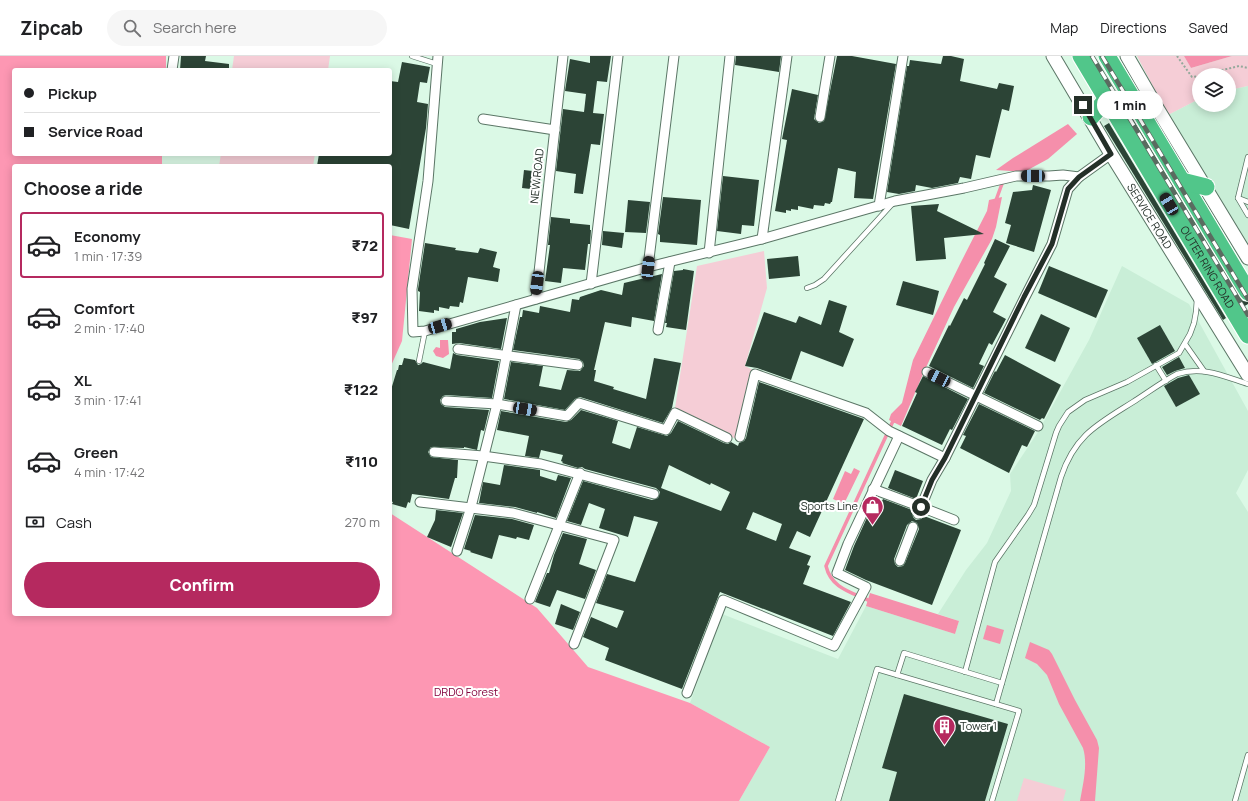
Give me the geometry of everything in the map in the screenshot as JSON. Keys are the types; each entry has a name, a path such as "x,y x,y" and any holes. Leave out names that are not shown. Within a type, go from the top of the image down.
{"highway":[{"name":"OUTER RING ROAD","path":"1081,56 1248,335"},
{"name":"OUTER RING ROAD","path":"1108,56 1248,292"},
{"path":"1090,118 1106,100"},
{"path":"1182,181 1206,187"}],"street":[{"path":"172,68 174,56"},
{"name":"NEW ROAD","path":"536,299 563,56"},
{"path":"591,284 618,56"},
{"path":"648,268 674,56"},
{"path":"709,253 730,56"},
{"path":"762,239 787,56"},
{"path":"820,117 830,56"},
{"path":"879,206 903,56"},
{"name":"SERVICE ROAD","path":"1053,56 1111,154 1248,375"},
{"path":"1127,56 1151,99 1248,258"},
{"path":"438,60 428,181 412,289 413,332 425,331 648,268 762,239 895,201 964,188 1016,176 1063,175 1079,177"},
{"path":"483,119 554,130"},
{"path":"919,510 932,480 945,458 1052,244 1068,189 1079,177 1111,154"},
{"path":"658,330 670,262"},
{"path":"457,551 471,507 497,404 516,305"},
{"path":"458,349 578,365"},
{"path":"927,372 1038,426"},
{"path":"740,437 756,374 866,413 889,431 945,458"},
{"path":"446,400 497,404 567,416 579,403 666,430 675,413 727,438"},
{"path":"687,693 723,600 834,646 866,587 837,573 848,544 899,436"},
{"path":"434,452 483,456 541,464 580,473 654,494"},
{"path":"530,599 580,473"},
{"path":"873,489 919,510 954,520"},
{"path":"420,502 513,513 559,524 614,540 574,644"},
{"path":"900,561 913,527"}],"lane":[{"path":"412,56 438,60"},
{"path":"1248,157 1238,198 1248,215"},
{"path":"1238,198 1248,202"},
{"path":"807,288 824,279 895,201"},
{"path":"965,672 995,562 1028,516 1034,505 1056,433 1063,419 1084,400 1116,387 1179,352 1190,334 1196,312 1196,290"},
{"path":"419,361 425,331"},
{"path":"1185,344 1204,371"},
{"path":"1156,366 1166,381"},
{"path":"996,704 1061,477 1069,455 1082,438 1095,426 1166,381 1184,372 1197,370 1204,371 1248,384"},
{"path":"897,675 904,653 1002,683"},
{"path":"838,801 877,669 1019,711 992,801"},
{"path":"1234,801 1248,756"}],"path":[{"path":"1177,56 1192,77"},
{"path":"1230,68 1239,66 1248,68"}],"shaded area":[{"path":"234,56 330,56 328,68 232,68"},
{"path":"1137,56 1184,56 1191,68 1232,56 1248,56 1248,86 1236,89 1236,68 1192,68 1192,103 1168,115"},
{"path":"1184,56 1232,56 1191,68"},
{"path":"1248,86 1248,243 1168,115 1192,103 1192,112 1236,112 1236,89"},
{"path":"1068,124 1077,134 1048,159 1024,172 996,170 1013,158"},
{"path":"221,156 315,156 313,164 219,164"},
{"path":"1002,197 992,239 954,307 901,426 889,420 891,414 902,403 913,360 987,211 989,200"},
{"path":"764,251 767,288 745,366 753,370 741,427 736,439 675,408 697,266"},
{"path":"1122,266 1189,304 1248,411 1248,470 1236,493 1248,512 1248,801 739,801 770,747 690,703 722,614 838,659 866,606 955,634 959,621 938,614 966,570 987,543 1011,491 1010,474 1038,432 1089,340"},
{"path":"440,340 448,340 449,354 443,358 436,356 433,351 436,347 440,348"},
{"path":"854,468 860,471 844,504 833,499 845,471 851,474"},
{"path":"870,593 959,621 955,634 866,606"},
{"path":"987,625 1004,630 1000,644 983,639"},
{"path":"1030,642 1049,650 1052,654 1097,740 1099,748 1095,801 1080,801 1085,767 1083,748 1059,704 1047,675 1037,664 1025,658"},
{"path":"1024,778 1066,790 1063,801 1017,801"}],"green space":[{"name":"DRDO Forest","path":"0,56 166,56 166,68 12,68 12,156 162,156 162,164 12,164 12,616 392,616 392,514 537,608 588,667 690,703 770,747 739,801 0,801"},
{"path":"392,235 412,239 402,341 392,364"}],"building":[{"path":"181,56 206,56 205,61 229,64 229,68 180,68"},
{"path":"590,56 611,56 607,82 597,81 593,113 604,114 600,145 591,144 583,194 574,193 576,174 556,171 563,109 584,112 586,94 565,91 570,59 590,63"},
{"path":"736,56 781,56 779,72 735,65"},
{"path":"837,56 852,56 896,64 873,199 854,198 856,172 838,168 832,202 830,204 825,203 824,206 814,205 813,209 798,206 798,210 786,210 786,213 775,211 787,140 782,139 792,89 818,95 814,119 819,123 824,121"},
{"path":"943,56 964,59 960,81 997,89 999,83 1014,86 1009,111 1002,109 990,158 976,155 971,179 960,177 958,183 932,188 916,185 915,191 899,194 887,192 907,66 909,66 910,60 941,64"},
{"path":"402,62 430,67 427,83 420,82 417,102 428,104 426,128 409,229 392,225 392,164 317,164 319,156 392,156 392,81 398,82"},
{"path":"1128,111 1239,297 1243,301 1248,302 1248,304 1243,307 1126,112"},
{"path":"1109,123 1226,318 1223,320 1104,126"},
{"path":"524,170 541,172 539,190 522,188"},
{"path":"723,176 759,180 754,226 742,225 741,234 717,231"},
{"path":"1033,185 1051,190 1034,252 1006,243 1011,225 1005,223 1013,192 1032,190"},
{"path":"663,197 701,200 697,245 660,242 660,235 658,234"},
{"path":"628,200 650,202 646,233 625,232"},
{"path":"939,204 937,211 984,234 944,238 946,259 916,261 911,206"},
{"path":"551,217 570,219 570,223 590,225 591,230 585,270 563,268 561,283 545,281 550,245 548,245"},
{"path":"603,231 624,233 622,248 602,245"},
{"path":"995,239 1010,246 994,277 1007,284 993,312 1006,319 992,345 989,343 979,364 984,366 973,388 929,366 964,298 967,300 985,264 984,263"},
{"path":"425,243 456,248 455,250 478,253 480,248 497,252 493,267 500,269 498,282 468,277 463,303 460,302 459,307 450,306 449,309 439,307 439,311 434,310 434,313 419,311 420,292 418,289"},
{"path":"798,256 800,276 769,279 767,259"},
{"path":"1049,266 1108,290 1096,318 1038,293"},
{"path":"683,269 694,271 686,330 666,327 667,323 665,323 674,271"},
{"path":"662,274 654,321 632,317 631,327 605,322 594,370 596,370 594,381 614,387 613,389 646,399 654,358 681,363 672,408 663,423 580,397 575,399 565,410 504,399 511,362 543,366 539,386 561,390 567,370 580,371 584,366 583,362 579,359 513,350 520,317 522,317 523,310 539,313 540,306 570,312 572,299 579,300 580,297 601,290 622,295 624,283"},
{"path":"903,281 939,291 933,315 896,305"},
{"path":"829,300 847,306 839,332 854,339 843,367 801,351 791,380 757,368 745,366 764,312 796,323 799,316 821,325"},
{"path":"1041,314 1070,328 1055,362 1025,348"},
{"path":"507,318 501,349 459,343 452,344 452,332 456,332 456,329 480,322"},
{"path":"1160,325 1175,351 1152,364 1137,338"},
{"path":"453,353 457,355 499,361 492,398 446,395 440,400 441,404 445,407 489,410 484,431 481,430 477,450 464,447 431,447 428,452 431,457 458,460 457,478 455,478 449,499 412,494 410,503 408,502 406,508 392,504 392,386 399,365 402,365 404,358 415,360 418,365 423,362 450,369"},
{"path":"1005,355 1061,385 1044,419 1042,418 1040,420 984,393"},
{"path":"1179,357 1185,368 1167,375 1162,367"},
{"path":"1189,375 1200,394 1176,407 1164,386 1178,378"},
{"path":"923,376 968,399 952,430 950,429 942,445 902,426"},
{"path":"759,382 864,419 810,537 797,531 789,548 811,556 807,565 810,566 803,584 851,602 833,636 720,592 682,689 605,660 609,648 583,637 591,617 617,628 624,611 596,603 607,574 635,582 658,522 634,516 628,537 599,528 605,509 589,503 581,525 567,521 583,481 652,500 658,498 660,492 656,488 582,467 578,468 562,463 563,462 561,461 563,455 541,450 539,458 525,456 529,436 497,430 501,411 566,422 571,420 581,410 618,421 612,443 630,449 637,427 667,436 671,433 678,421 728,444 731,442 738,446 739,443 744,441","holes":["669,465 710,485 711,483 730,492 721,511 661,488","753,512 782,524 776,541 746,529"]},
{"path":"979,404 1035,431 1027,447 1022,445 1009,473 960,448 966,436 963,435"},
{"path":"504,465 540,470 540,476 556,481 558,475 571,478 556,518 515,507 479,503 483,482 500,485"},
{"path":"895,470 923,481 916,499 888,488"},
{"path":"876,498 882,501 883,499 912,510 913,517 916,520 921,519 924,516 961,530 932,605 866,580 845,570 854,546","holes":["912,521 917,523 919,529 905,563 903,566 898,567 895,564 894,559 907,525"]},
{"path":"436,510 463,513 451,547 427,537 435,520"},
{"path":"475,515 512,519 534,525 529,540 499,535 492,559 464,549"},
{"path":"563,533 587,539 579,564 596,570 585,599 557,590 550,607 535,602 547,573 549,573 554,555"},
{"path":"561,604 580,612 573,630 555,624"},
{"name":"Tower 1","path":"904,694 1008,724 985,801 889,801 897,772 882,768"}],"waterway":[{"path":"995,203 1003,181"},
{"path":"870,601 849,592 837,584 832,579 826,566 893,421 897,421"}],"railway":[{"path":"1092,56 1248,315"},
{"path":"1102,56 1248,299"}],"place":[{"name":"Sports Line","path":"873,526"},
{"name":"Tower 1","path":"945,746"}],"route":[{"path":"921,507 932,480 945,458 1024,297 1052,244 1068,189 1079,177 1111,154 1083,105"}]}
